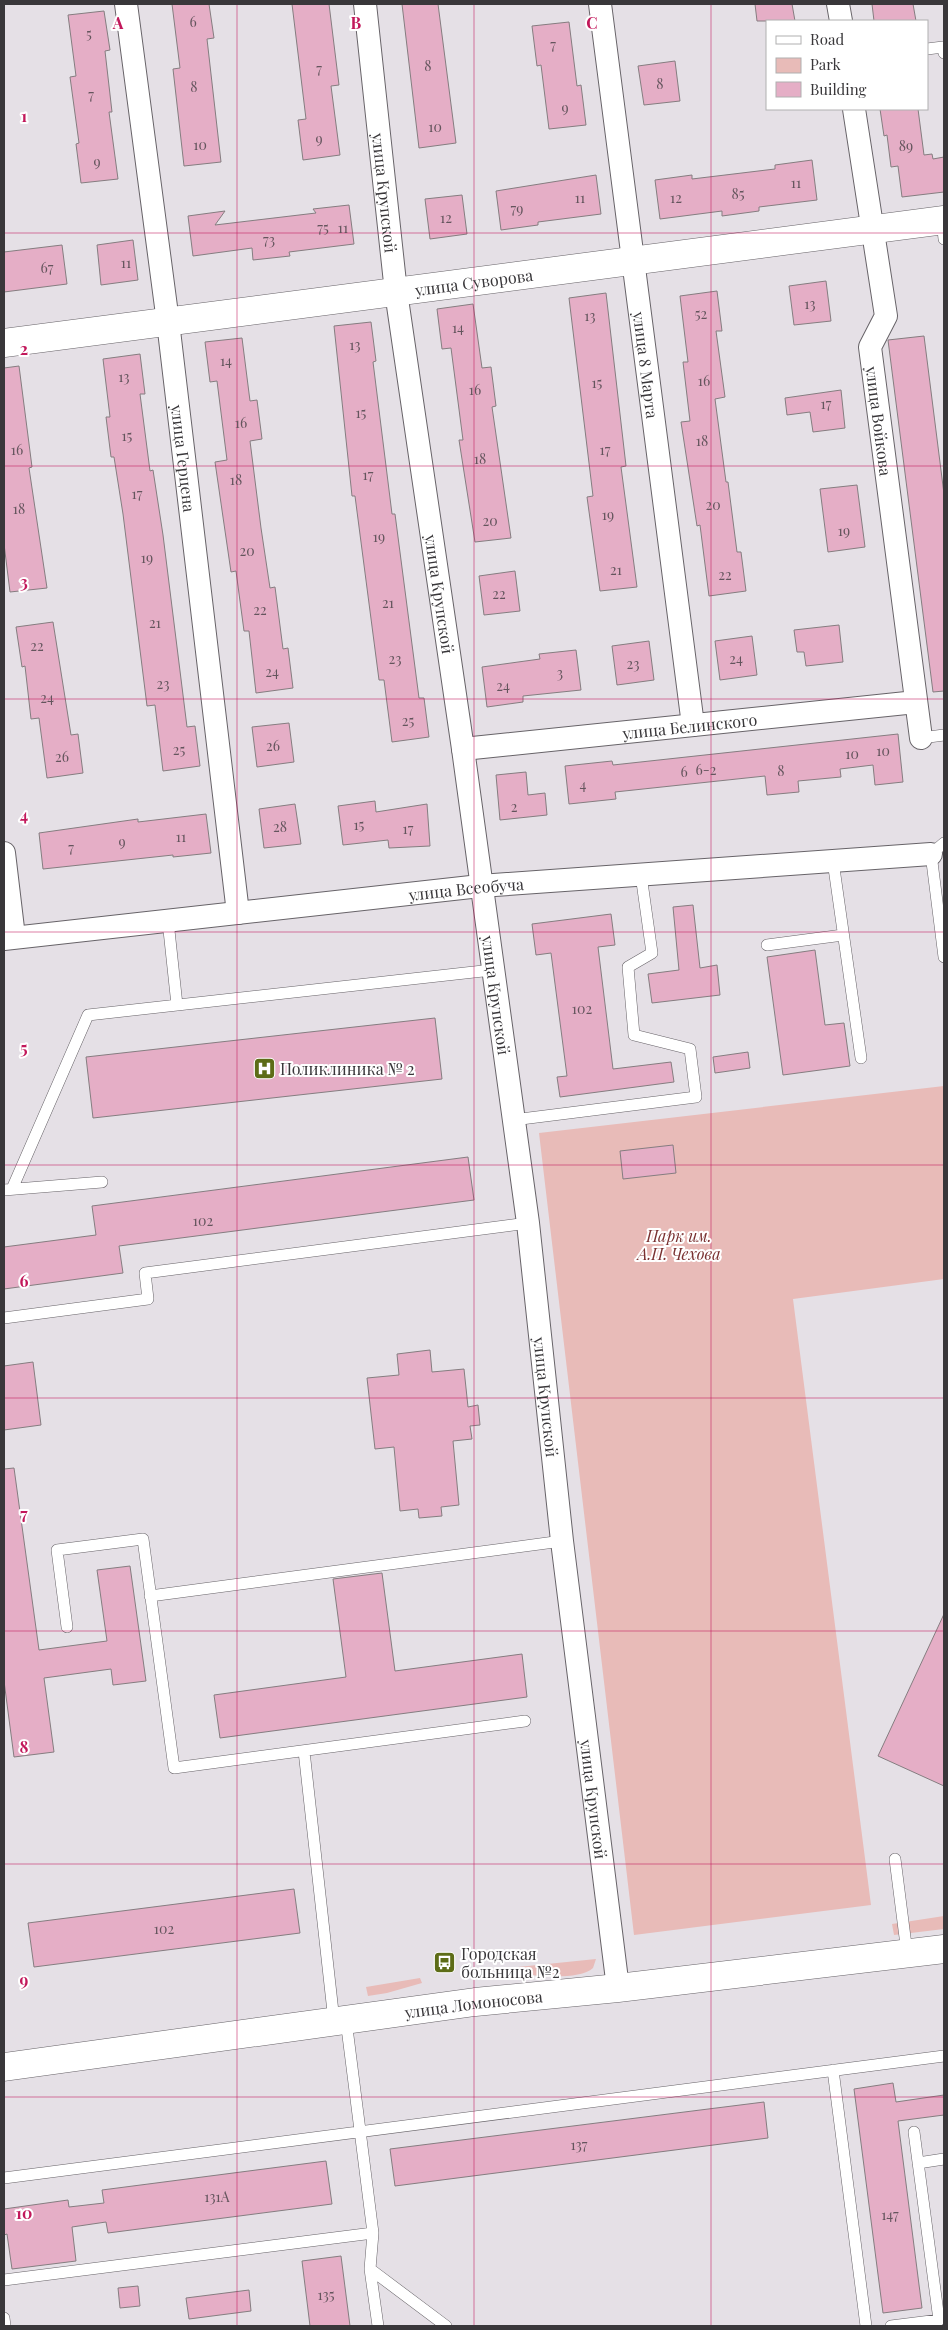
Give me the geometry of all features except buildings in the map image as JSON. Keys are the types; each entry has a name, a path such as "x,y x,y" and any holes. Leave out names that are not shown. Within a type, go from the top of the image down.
{"street":[{"name":"улица Герцена","path":"126,4 168,322 238,913"},
{"name":"улица Крупской","path":"365,4 396,292 463,749 480,886 528,1223 562,1541 618,1988"},
{"name":"улица 8 Марта","path":"600,4 693,725"},
{"path":"838,4 841,20"},
{"name":"улица Войкова","path":"854,110 886,316 870,347 921,738"},
{"name":"улица Суворова","path":"4,344 873,230 944,227"},
{"name":"улица Белинского","path":"463,749 916,702"},
{"name":"улица Всеобуча","path":"9,938 480,886 833,861 937,848"},
{"path":"4,853 9,938"},
{"name":"улица Ломоносова","path":"4,2067 475,2002 618,1988 944,1949"}],"lane":[{"path":"928,49 943,46 944,53"},
{"path":"921,738 944,735"},
{"path":"937,848 944,958"},
{"path":"833,861 861,1058"},
{"path":"513,1120 696,1097 690,1049 634,1035 628,967 652,953 641,875"},
{"path":"168,920 177,1004"},
{"path":"767,946 843,935"},
{"path":"102,1182 8,1190 88,1015 492,970"},
{"path":"4,1318 148,1299 145,1273 528,1223"},
{"path":"67,1626 57,1550 143,1539 174,1768 525,1721"},
{"path":"150,1596 562,1541"},
{"path":"304,1751 340,2020 360,2132 373,2233 370,2269 378,2326"},
{"path":"895,1859 907,1954"},
{"path":"4,2178 944,2056"},
{"path":"833,2070 866,2326"},
{"path":"891,2326 938,2320 914,2132"},
{"path":"918,2162 944,2159"},
{"path":"4,2280 373,2233"},
{"path":"370,2269 446,2326"},
{"path":"4,2318 5,2326"}],"green space":[{"name":"Парк им. А.П. Чехова","path":"944,1086 944,1279 793,1299 871,1905 634,1935 539,1133"},
{"path":"944,1916 944,1929 894,1935 892,1924"},
{"path":"596,1959 593,1968 585,1973 574,1975 547,1976 497,1971 497,1969"},
{"path":"420,1978 422,1983 387,1993 368,1996 366,1987"}],"place":[{"name":"Поликлиника № 2","path":"264,1068"},
{"name":"Городская больница №2","path":"445,1962"}]}
